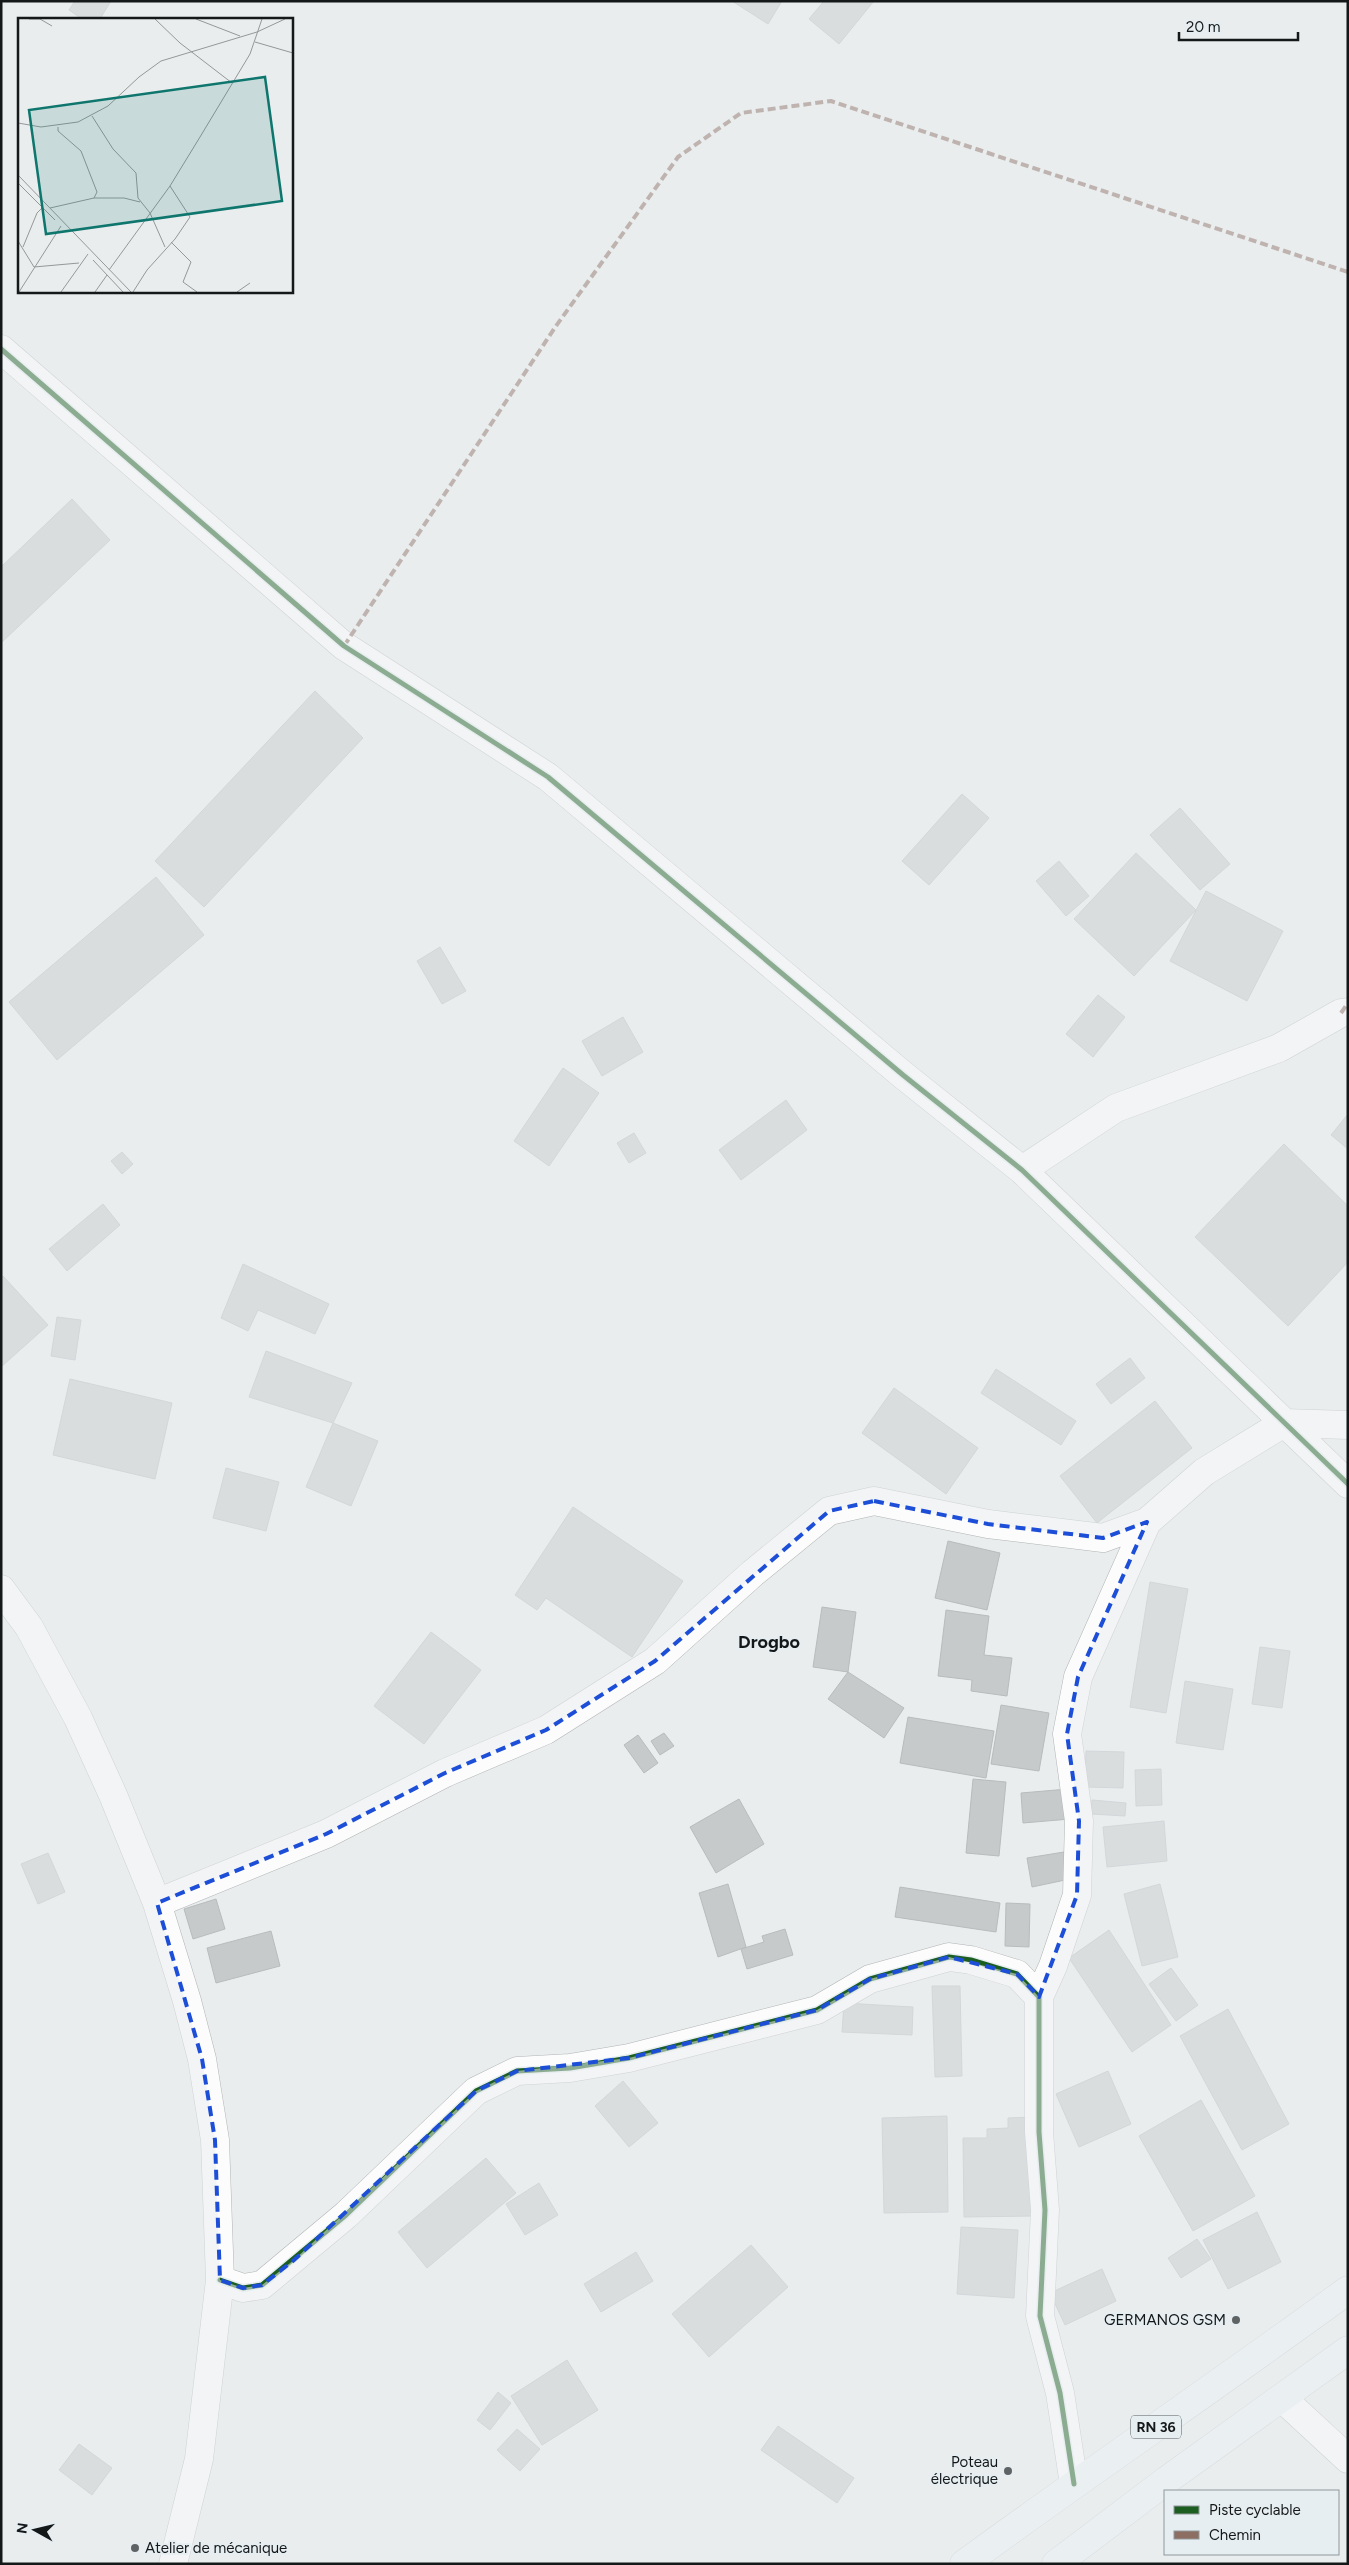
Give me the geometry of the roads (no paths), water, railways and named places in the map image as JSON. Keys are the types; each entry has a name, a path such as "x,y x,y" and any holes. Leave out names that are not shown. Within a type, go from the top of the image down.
{"main road":[{"name":"RN 36","path":"964,2564 1074,2484 1246,2365 1348,2290"},
{"path":"1057,2563 1167,2480 1283,2399 1348,2350"}],"street":[{"path":"6,363 344,646 548,778 903,1074 1022,1170 1348,1484"},
{"path":"1022,1170 1116,1108 1279,1048 1342,1013 1348,1012"},
{"path":"157,1903 326,1834 445,1772 546,1730 655,1660 753,1573 829,1511 874,1501 988,1524 1103,1538 1147,1522 1204,1472 1284,1423 1348,1425"},
{"path":"1074,2484 1060,2393 1040,2316 1045,2210 1039,2132 1039,1997 1053,1966 1077,1895 1079,1821 1067,1734 1078,1677 1147,1522"},
{"path":"1,1589 29,1627 78,1718 113,1794 157,1903 187,2001 202,2059 215,2140 220,2280 199,2459 173,2564"},
{"path":"220,2280 243,2288 262,2284 346,2215 476,2091 517,2071 570,2068 629,2058 817,2010 870,1979 949,1957 971,1960 1017,1974 1039,1997"},
{"path":"1283,2399 1348,2459"}],"place":[{"name":"GERMANOS GSM","path":"1236,2320"},
{"name":"Poteau électrique","path":"1008,2471"},
{"name":"Atelier de mécanique","path":"135,2548"}],"district":[{"name":"Drogbo","path":"769,1642"}]}
